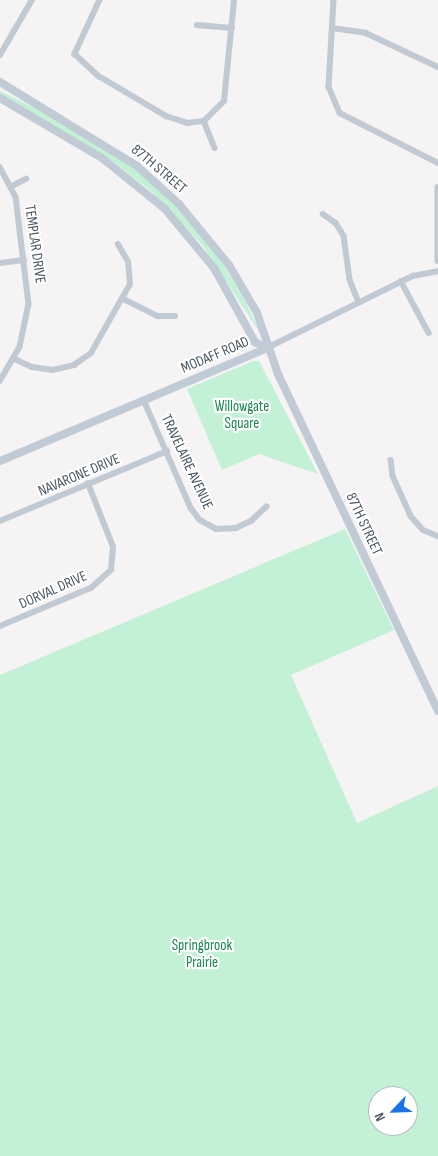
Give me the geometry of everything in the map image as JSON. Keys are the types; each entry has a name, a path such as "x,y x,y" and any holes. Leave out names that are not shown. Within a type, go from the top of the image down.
{"street":[{"path":"0,55 32,0"},
{"path":"100,0 75,54 99,76 166,116 187,123 204,120 222,106 226,96 234,0"},
{"path":"334,0 329,87 340,113 438,163"},
{"path":"196,25 232,28"},
{"path":"332,28 366,33 438,67"},
{"name":"87TH STREET","path":"0,82 125,157 179,204 216,247 238,280 267,336 266,348 438,711"},
{"name":"87TH STREET","path":"0,98 102,158 164,209 214,268 255,342 266,348"},
{"path":"204,120 215,148"},
{"name":"TEMPLAR DRIVE","path":"0,167 12,186 24,260 28,314 15,359 0,380"},
{"path":"12,186 26,179"},
{"path":"438,187 438,261"},
{"path":"323,214 336,223 344,236 350,280 358,302"},
{"path":"15,359 32,366 53,370 82,360 100,342 124,298 131,273 126,255 118,245"},
{"path":"0,263 24,260"},
{"name":"MODAFF ROAD","path":"0,461 266,348 402,281 438,271"},
{"path":"402,281 429,333"},
{"path":"124,298 158,316 175,316"},
{"name":"TRAVELAIRE AVENUE","path":"144,400 191,508 205,524 222,530 236,528 251,521 266,507"},
{"name":"NAVARONE DRIVE","path":"0,522 167,451"},
{"path":"391,460 393,476 412,516 423,530 438,536"},
{"name":"DORVAL DRIVE","path":"0,626 91,588 111,570 113,547 88,484"}],"green space":[{"path":"0,91 43,112 131,166 170,200 217,255 242,295 262,336 203,246 151,191 114,162 0,94"},
{"name":"Willowgate Square","path":"253,361 259,361 318,474 259,454 222,470 187,389"},
{"name":"Springbrook Prairie","path":"345,529 394,630 291,675 357,823 438,786 438,1156 0,1156 0,675"}]}
